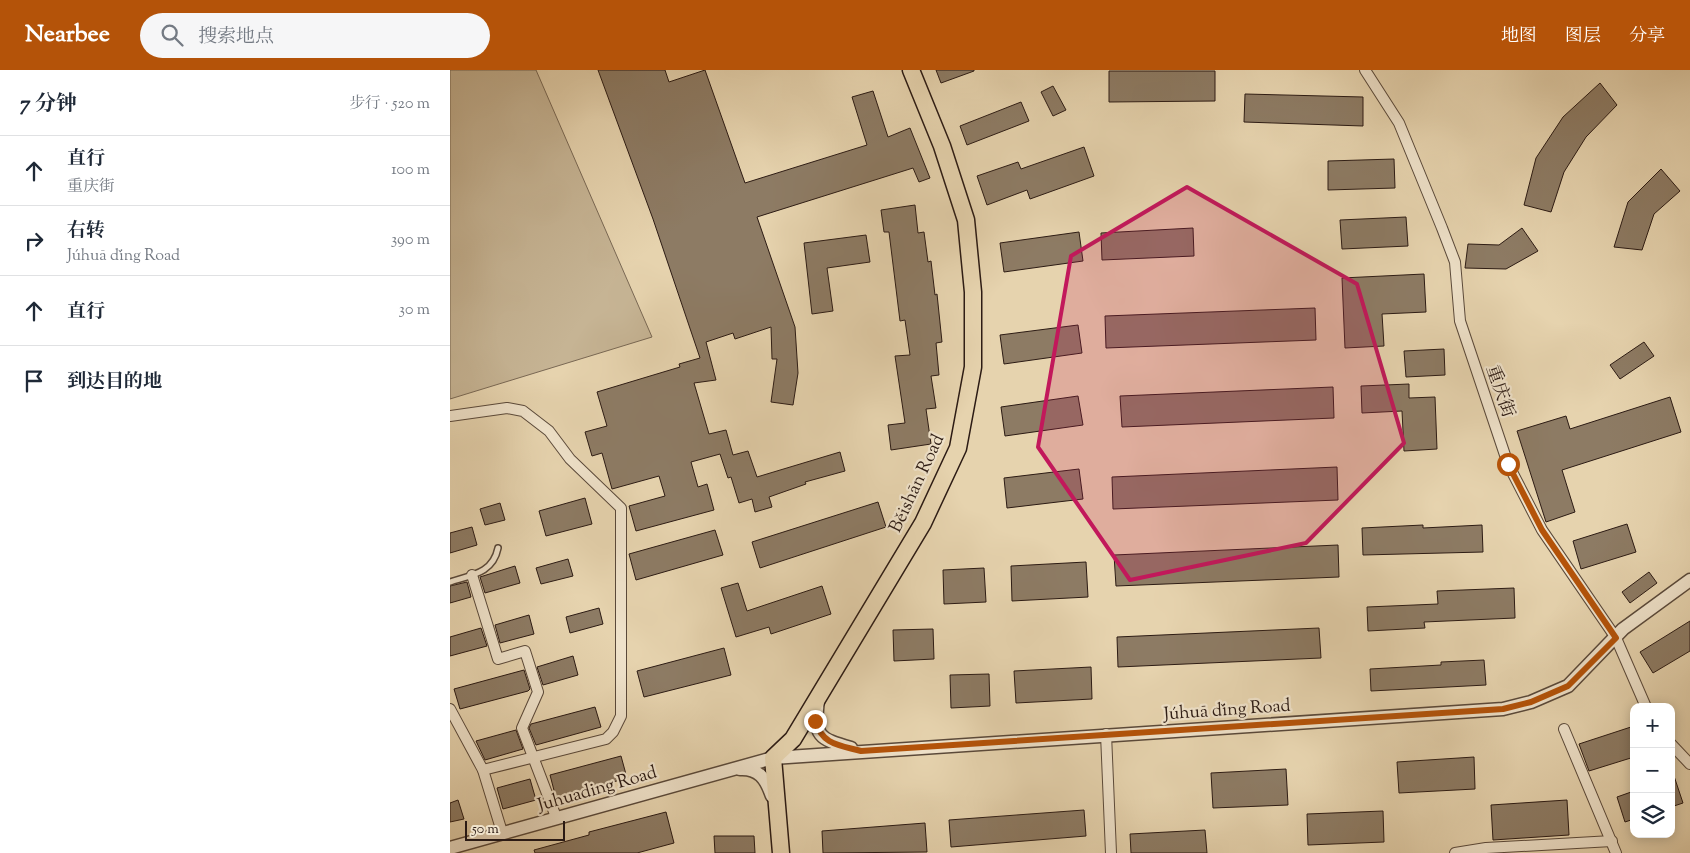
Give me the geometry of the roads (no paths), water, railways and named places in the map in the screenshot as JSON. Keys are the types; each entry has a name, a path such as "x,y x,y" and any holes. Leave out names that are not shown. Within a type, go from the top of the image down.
{"main road":[{"name":"Běishān Road","path":"773,758 793,739 819,696 922,523 958,448 973,367 973,292 966,220 942,146 911,70"},
{"path":"773,758 781,853"}],"street":[{"name":"重庆街","path":"1365,70 1399,123 1442,228 1454,262 1460,321 1508,464 1542,530 1616,638 1644,703"},
{"path":"450,416 506,408 523,412 549,431 570,459 621,508 621,716 613,732 606,739 484,770"},
{"path":"472,575 498,659 525,651 538,692 522,728 556,817"},
{"name":"Júhuā dǐng Road","path":"725,770 773,758 861,751 1503,709 1531,702 1568,686 1623,629 1690,580"},
{"path":"819,696 815,721 819,732 827,742 861,751"},
{"path":"450,708 484,770 502,832"},
{"path":"1564,729 1616,853"},
{"path":"1106,734 1111,853"},
{"path":"1675,748 1690,764"},
{"path":"725,770 750,768 758,773 766,780 778,813"},
{"name":"Juhuading Road","path":"450,848 725,770"},
{"path":"1455,853 1486,848 1612,841"}],"lane":[{"path":"450,582 490,567 496,560 498,548"}]}
